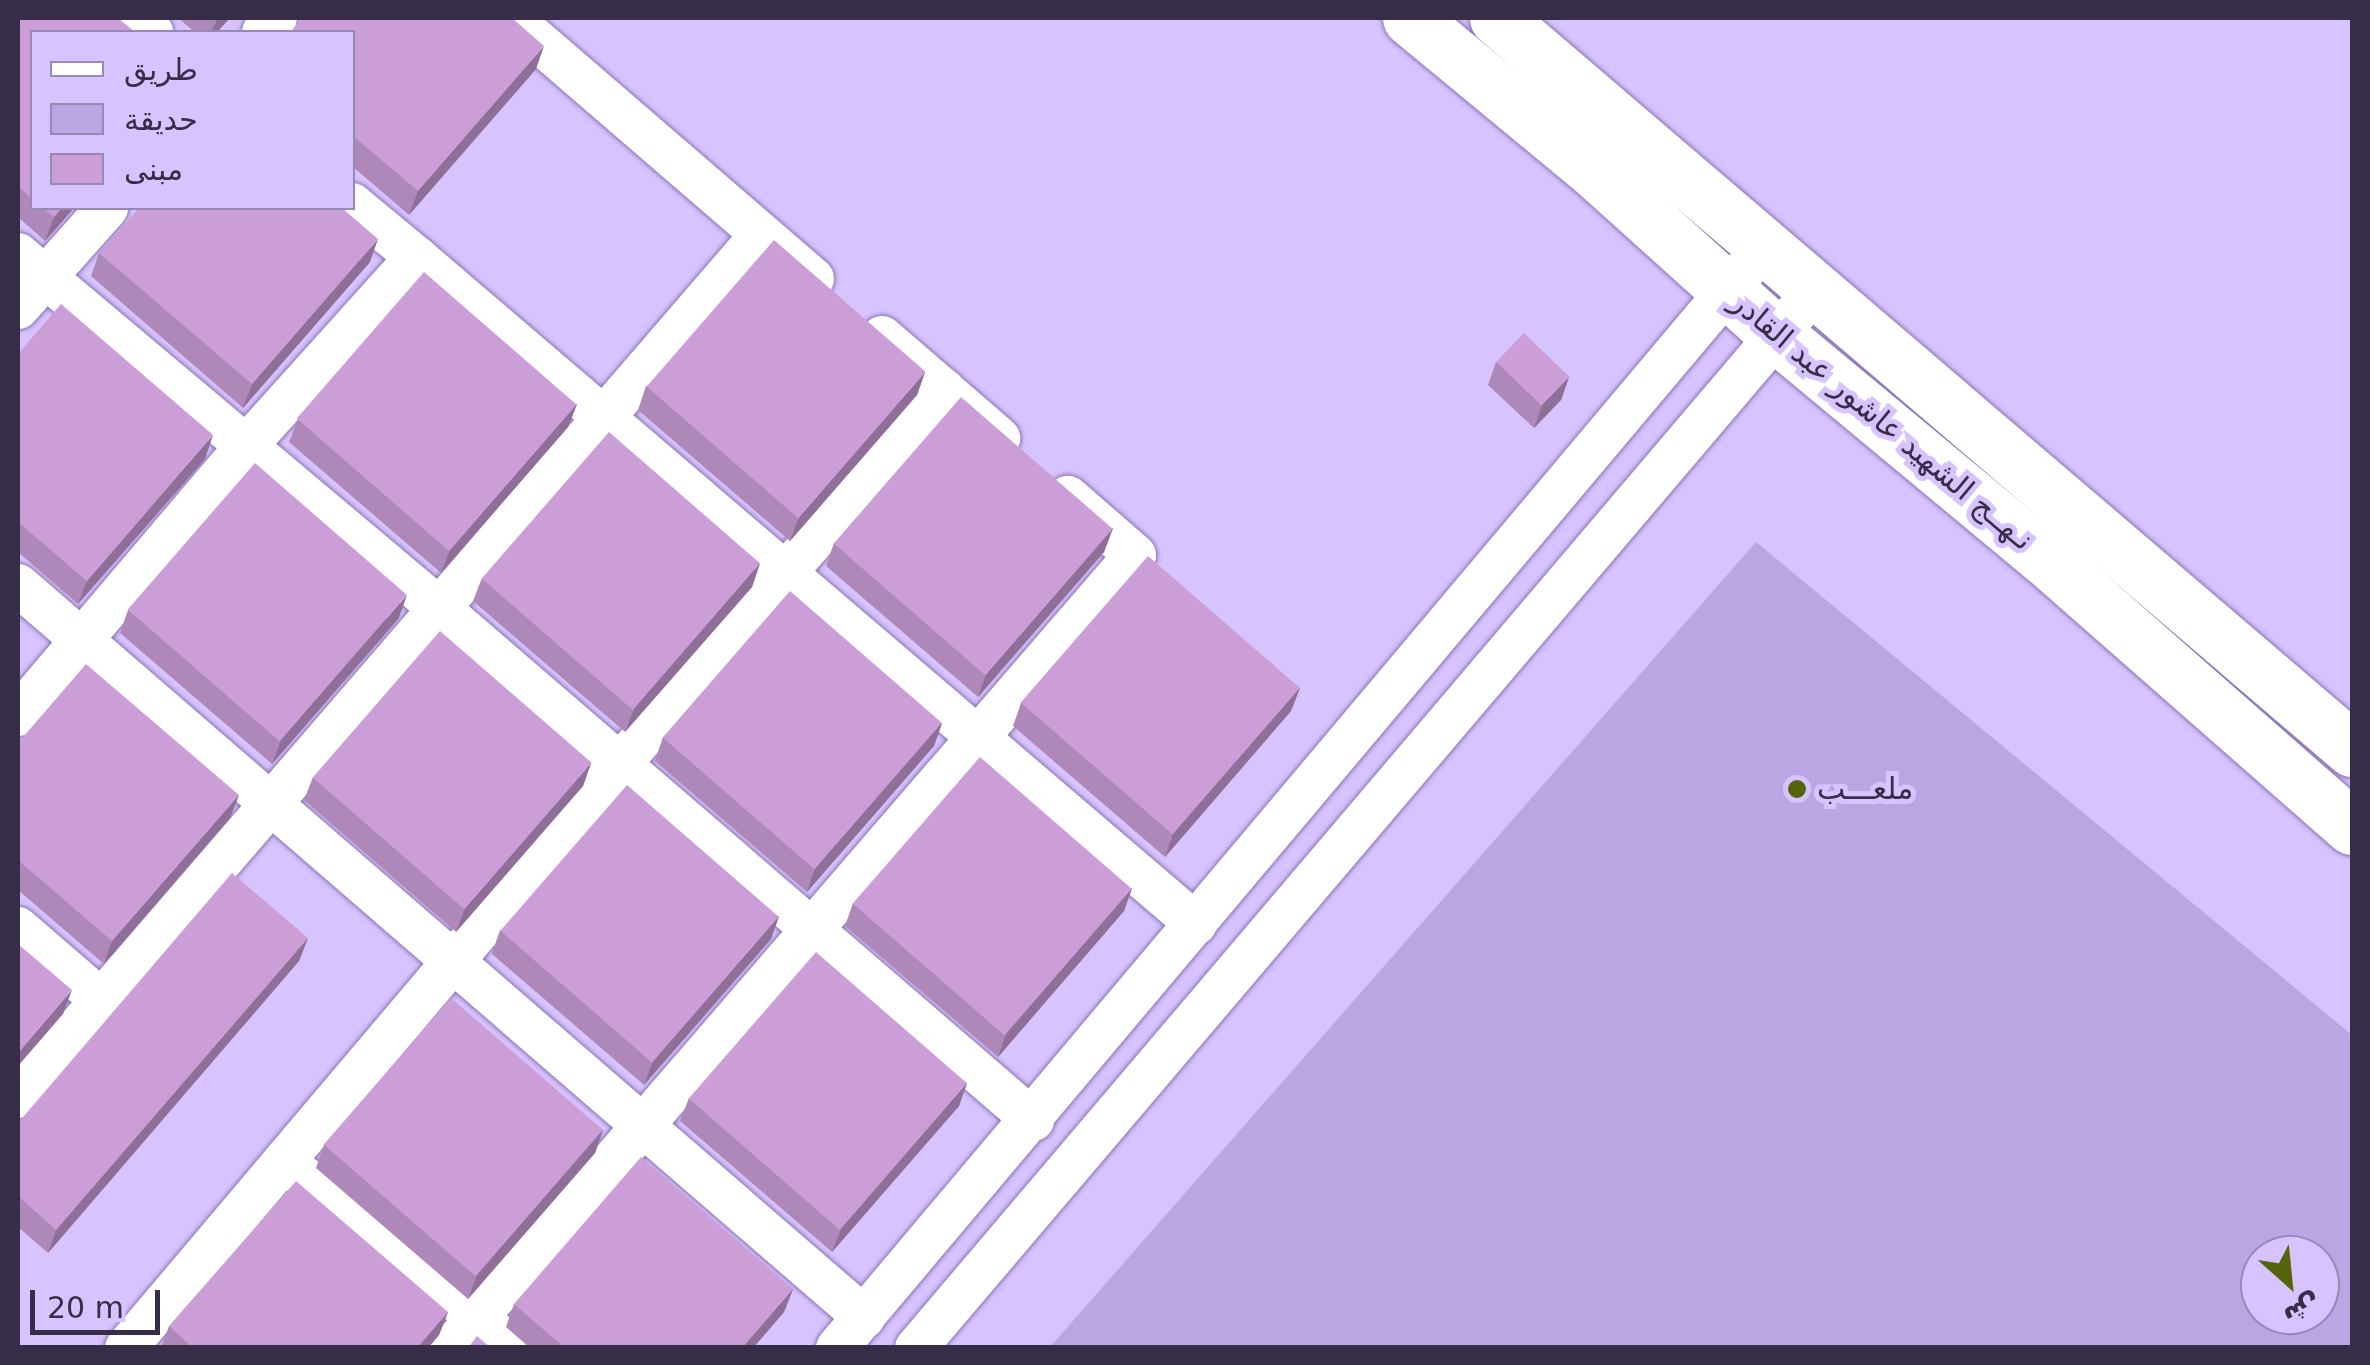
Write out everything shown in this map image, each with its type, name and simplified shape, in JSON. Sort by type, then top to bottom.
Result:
[{"type":"main road","name":"نـهــج الشهيد عاشور عبد القادر","points":[[1410,18],[1596,172],[1779,337],[2042,556],[2352,827]]},
{"type":"main road","name":"نـهــج الشهيد عاشور عبد القادر","points":[[1497,18],[2352,749]]},
{"type":"street","points":[[464,1332],[1134,556],[510,18]]},
{"type":"street","points":[[355,206],[1196,924]]},
{"type":"street","points":[[105,210],[26,280],[248,445],[1032,1120]]},
{"type":"street","points":[[18,1097],[761,235]]},
{"type":"street","points":[[18,585],[642,1125],[850,1332],[1730,293],[1765,246]]},
{"type":"street","points":[[18,715],[248,445],[416,257]]},
{"type":"street","points":[[916,1348],[1816,290]]},
{"type":"street","points":[[126,1348],[620,764],[944,390]]},
{"type":"street","points":[[18,928],[100,999]]},
{"type":"street","points":[[284,1161],[464,1332],[514,1348]]},
{"type":"green space","name":"ملعـــب","points":[[1756,542],[2352,1035],[2352,1347],[1050,1347]]},
{"type":"building","points":[[18,18],[118,18],[133,30],[30,30],[30,197],[18,186]]},
{"type":"building","points":[[303,18],[512,18],[544,46],[418,191],[355,138],[355,30],[292,30]]},
{"type":"building","points":[[137,210],[344,210],[378,239],[252,384],[99,253]]},
{"type":"building","points":[[774,240],[926,372],[798,518],[647,386]]},
{"type":"building","points":[[424,272],[576,405],[449,551],[297,418]]},
{"type":"building","points":[[61,304],[213,435],[87,581],[18,522],[18,354]]},
{"type":"building","points":[[1524,333],[1569,377],[1542,406],[1496,362]]},
{"type":"building","points":[[961,397],[1113,529],[985,675],[834,543]]},
{"type":"building","points":[[609,432],[760,563],[633,710],[482,578]]},
{"type":"building","points":[[255,463],[407,595],[279,741],[128,609]]},
{"type":"building","points":[[1148,556],[1300,688],[1172,834],[1021,702]]},
{"type":"building","points":[[790,591],[942,723],[814,869],[663,737]]},
{"type":"building","points":[[440,631],[592,763],[464,909],[313,777]]},
{"type":"building","points":[[86,664],[239,795],[112,941],[18,860],[18,743]]},
{"type":"building","points":[[980,757],[1132,889],[1004,1035],[853,903]]},
{"type":"building","points":[[627,785],[779,917],[652,1063],[500,931]]},
{"type":"building","points":[[232,873],[308,938],[56,1230],[18,1196],[18,1123]]},
{"type":"building","points":[[18,944],[72,990],[18,1053]]},
{"type":"building","points":[[816,952],[967,1083],[840,1230],[689,1098]]},
{"type":"building","points":[[451,998],[603,1130],[475,1276],[324,1144]]},
{"type":"building","points":[[641,1157],[793,1289],[742,1348],[565,1348],[514,1304]]},
{"type":"building","points":[[296,1181],[448,1312],[417,1348],[193,1348],[169,1326]]},
{"type":"building","points":[[477,1336],[491,1348],[468,1348]]},
{"type":"place","name":"ملعـــب","points":[[1797,789]]}]
